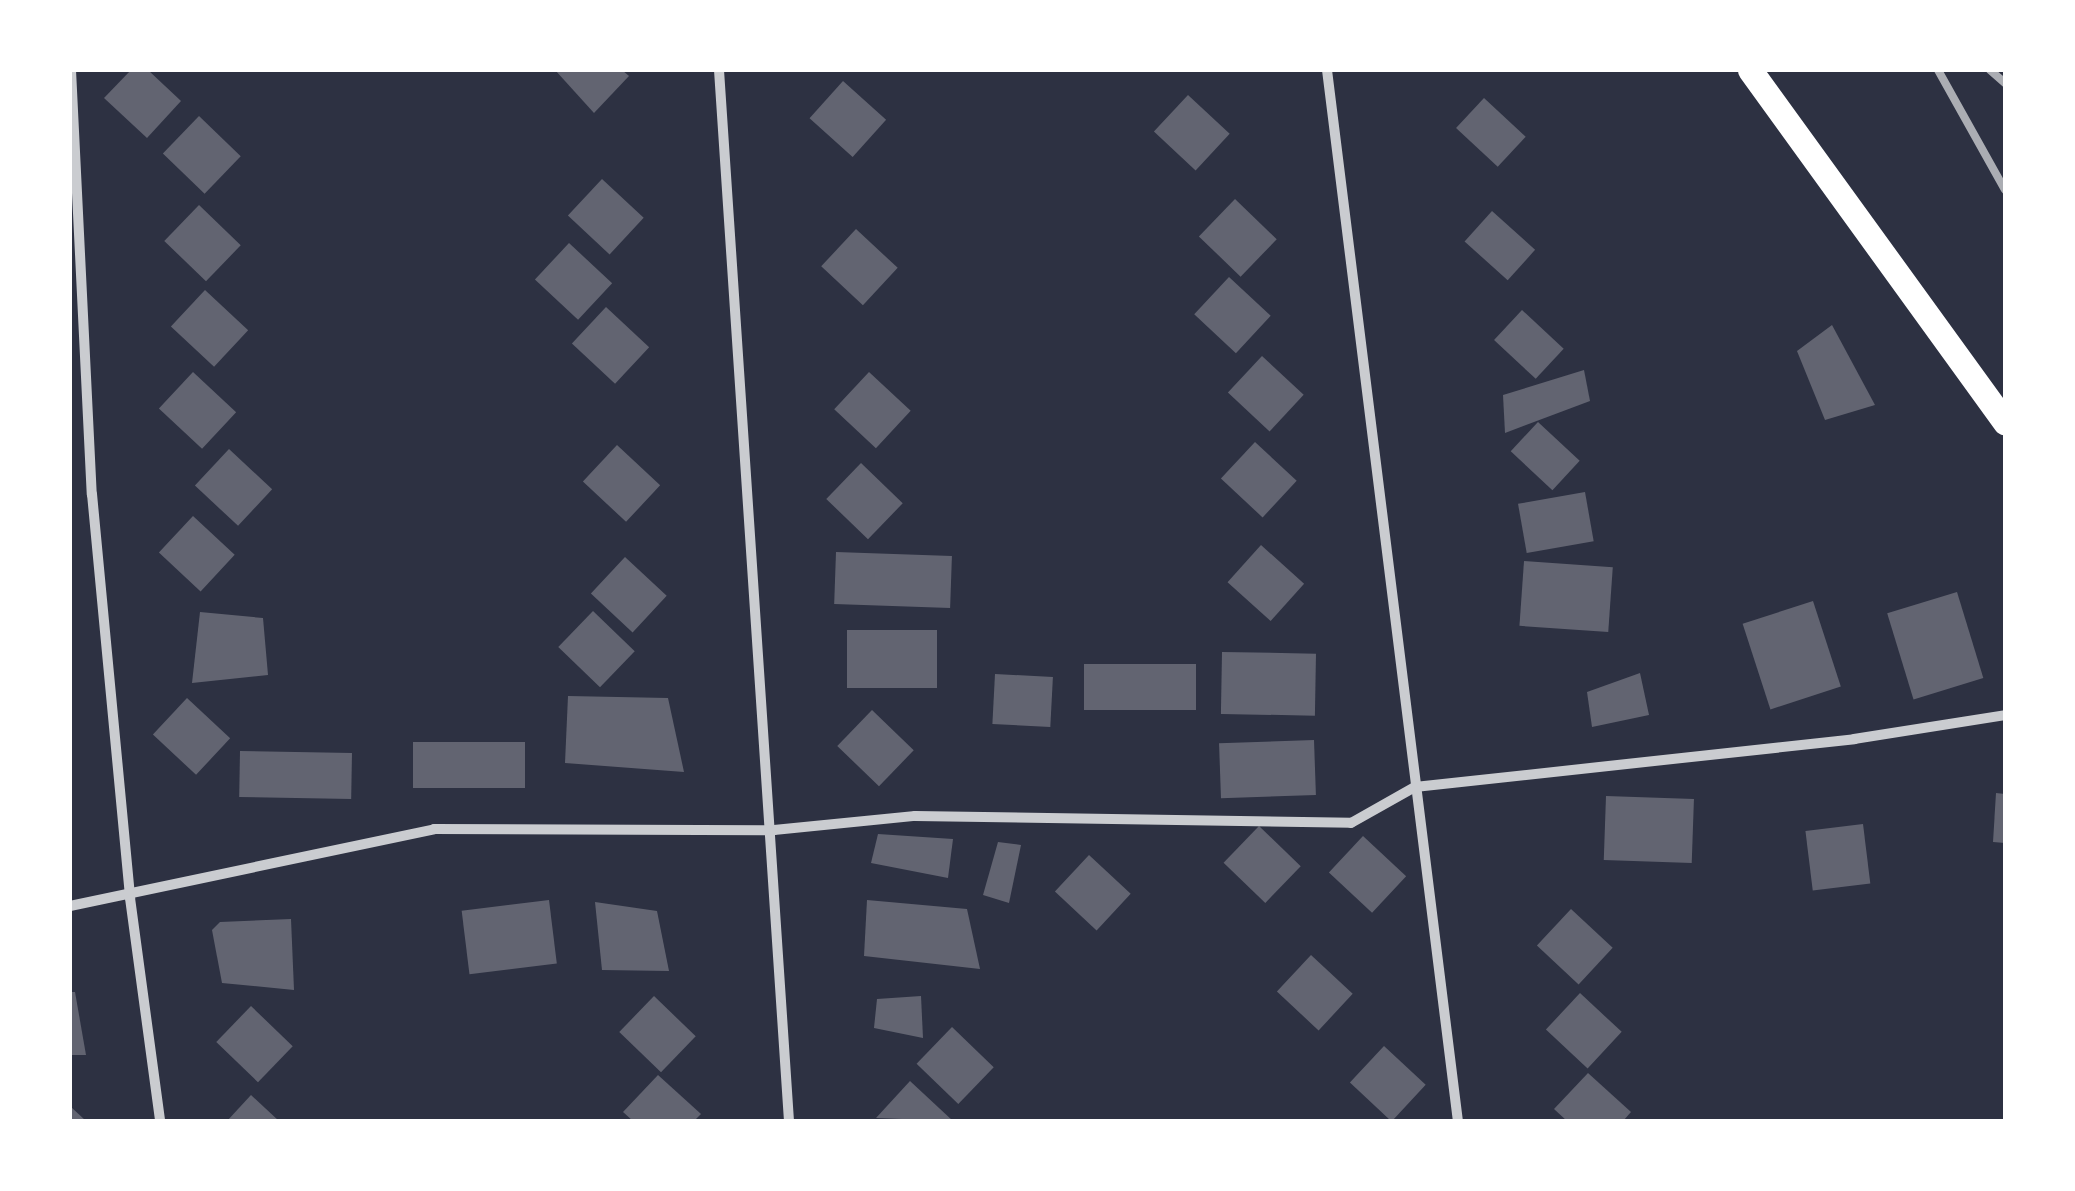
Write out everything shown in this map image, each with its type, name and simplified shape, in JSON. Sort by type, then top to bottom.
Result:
[{"type":"main road","points":[[1750,70],[2005,422]]},
{"type":"street","points":[[71,70],[92,494],[130,898],[160,1121]]},
{"type":"street","points":[[719,70],[774,830],[789,1121]]},
{"type":"street","points":[[1327,70],[1458,1121]]},
{"type":"street","points":[[70,906],[130,898],[241,866],[434,830],[774,830],[915,816],[1351,823],[1415,787],[1854,740],[2005,715]]},
{"type":"building","points":[[131,70],[148,70],[181,101],[147,138],[104,98]]},
{"type":"building","points":[[555,70],[622,70],[629,76],[594,113]]},
{"type":"building","points":[[843,81],[886,120],[853,157],[810,118]]},
{"type":"building","points":[[1188,95],[1230,134],[1196,170],[1154,132]]},
{"type":"building","points":[[1484,98],[1526,137],[1498,167],[1456,128]]},
{"type":"building","points":[[199,116],[241,156],[205,194],[163,153]]},
{"type":"building","points":[[602,179],[644,218],[610,254],[568,216]]},
{"type":"building","points":[[1235,199],[1277,239],[1241,277],[1199,236]]},
{"type":"building","points":[[199,205],[241,245],[206,281],[164,241]]},
{"type":"building","points":[[1492,211],[1535,250],[1508,280],[1465,241]]},
{"type":"building","points":[[856,229],[898,268],[863,305],[821,266]]},
{"type":"building","points":[[569,243],[612,283],[578,320],[535,280]]},
{"type":"building","points":[[1229,277],[1271,316],[1236,353],[1194,314]]},
{"type":"building","points":[[205,290],[248,330],[214,367],[171,327]]},
{"type":"building","points":[[606,307],[649,347],[615,384],[572,344]]},
{"type":"building","points":[[1522,310],[1564,349],[1536,379],[1494,340]]},
{"type":"building","points":[[1832,325],[1875,405],[1825,420],[1797,351]]},
{"type":"building","points":[[1262,356],[1304,395],[1270,431],[1228,393]]},
{"type":"building","points":[[1584,370],[1590,401],[1505,433],[1503,395]]},
{"type":"building","points":[[193,372],[236,412],[202,449],[159,409]]},
{"type":"building","points":[[869,372],[911,411],[876,448],[834,409]]},
{"type":"building","points":[[1538,422],[1580,461],[1552,490],[1511,451]]},
{"type":"building","points":[[1255,442],[1297,481],[1263,517],[1221,479]]},
{"type":"building","points":[[617,445],[660,485],[626,522],[583,482]]},
{"type":"building","points":[[229,449],[272,489],[238,526],[195,486]]},
{"type":"building","points":[[861,463],[903,503],[868,539],[826,499]]},
{"type":"building","points":[[1585,492],[1594,541],[1527,553],[1518,504]]},
{"type":"building","points":[[193,516],[235,555],[201,591],[159,553]]},
{"type":"building","points":[[1261,545],[1304,584],[1271,621],[1228,582]]},
{"type":"building","points":[[836,552],[952,556],[950,608],[834,604]]},
{"type":"building","points":[[625,557],[667,596],[633,632],[591,594]]},
{"type":"building","points":[[1524,561],[1613,567],[1608,632],[1519,626]]},
{"type":"building","points":[[1957,592],[1983,678],[1914,699],[1887,613]]},
{"type":"building","points":[[1813,601],[1841,687],[1770,709],[1743,624]]},
{"type":"building","points":[[593,611],[635,651],[600,687],[558,647]]},
{"type":"building","points":[[200,612],[263,618],[268,675],[192,683]]},
{"type":"building","points":[[847,630],[937,630],[937,688],[847,688]]},
{"type":"building","points":[[1222,652],[1316,654],[1315,716],[1221,714]]},
{"type":"building","points":[[1084,664],[1196,664],[1196,710],[1084,710]]},
{"type":"building","points":[[1640,673],[1649,715],[1592,727],[1587,692]]},
{"type":"building","points":[[995,674],[1053,677],[1050,727],[992,724]]},
{"type":"building","points":[[568,696],[668,698],[684,772],[565,763]]},
{"type":"building","points":[[187,698],[230,738],[196,775],[153,735]]},
{"type":"building","points":[[872,710],[914,750],[879,786],[837,746]]},
{"type":"building","points":[[1314,740],[1316,795],[1221,798],[1219,743]]},
{"type":"building","points":[[413,742],[525,742],[525,788],[413,788]]},
{"type":"building","points":[[240,751],[352,753],[351,799],[239,797]]},
{"type":"building","points":[[1996,793],[2005,794],[2005,843],[1993,842]]},
{"type":"building","points":[[1606,796],[1694,799],[1692,863],[1604,860]]},
{"type":"building","points":[[1863,824],[1870,884],[1813,891],[1805,831]]},
{"type":"building","points":[[1259,826],[1301,866],[1265,903],[1224,863]]},
{"type":"building","points":[[878,834],[953,839],[948,878],[871,863]]},
{"type":"building","points":[[1363,836],[1406,876],[1372,913],[1329,873]]},
{"type":"building","points":[[998,842],[1021,845],[1009,903],[983,895]]},
{"type":"building","points":[[1089,855],[1131,894],[1097,930],[1055,892]]},
{"type":"building","points":[[549,900],[557,964],[469,974],[462,911]]},
{"type":"building","points":[[867,900],[967,909],[980,969],[864,956]]},
{"type":"building","points":[[595,902],[657,911],[669,971],[602,970]]},
{"type":"building","points":[[1571,909],[1613,948],[1579,984],[1537,946]]},
{"type":"building","points":[[291,919],[294,990],[222,983],[212,930],[220,922]]},
{"type":"building","points":[[1311,955],[1353,994],[1319,1030],[1277,992]]},
{"type":"building","points":[[70,992],[75,992],[86,1055],[70,1055]]},
{"type":"building","points":[[1580,993],[1622,1032],[1588,1068],[1546,1030]]},
{"type":"building","points":[[654,996],[696,1036],[661,1072],[619,1032]]},
{"type":"building","points":[[921,996],[923,1038],[874,1028],[877,999]]},
{"type":"building","points":[[251,1006],[293,1046],[258,1082],[216,1042]]},
{"type":"building","points":[[952,1027],[994,1067],[958,1104],[917,1064]]},
{"type":"building","points":[[1384,1046],[1426,1085],[1391,1121],[1350,1083]]},
{"type":"building","points":[[1588,1073],[1631,1112],[1623,1121],[1567,1121],[1554,1109]]},
{"type":"building","points":[[658,1075],[701,1114],[694,1121],[633,1121],[623,1112]]},
{"type":"building","points":[[910,1081],[953,1121],[876,1118]]},
{"type":"building","points":[[251,1095],[279,1121],[227,1121]]},
{"type":"building","points":[[70,1106],[86,1121],[70,1121]]},
{"type":"railway","points":[[1938,70],[2005,190]]},
{"type":"railway","points":[[1990,70],[2005,83]]}]
